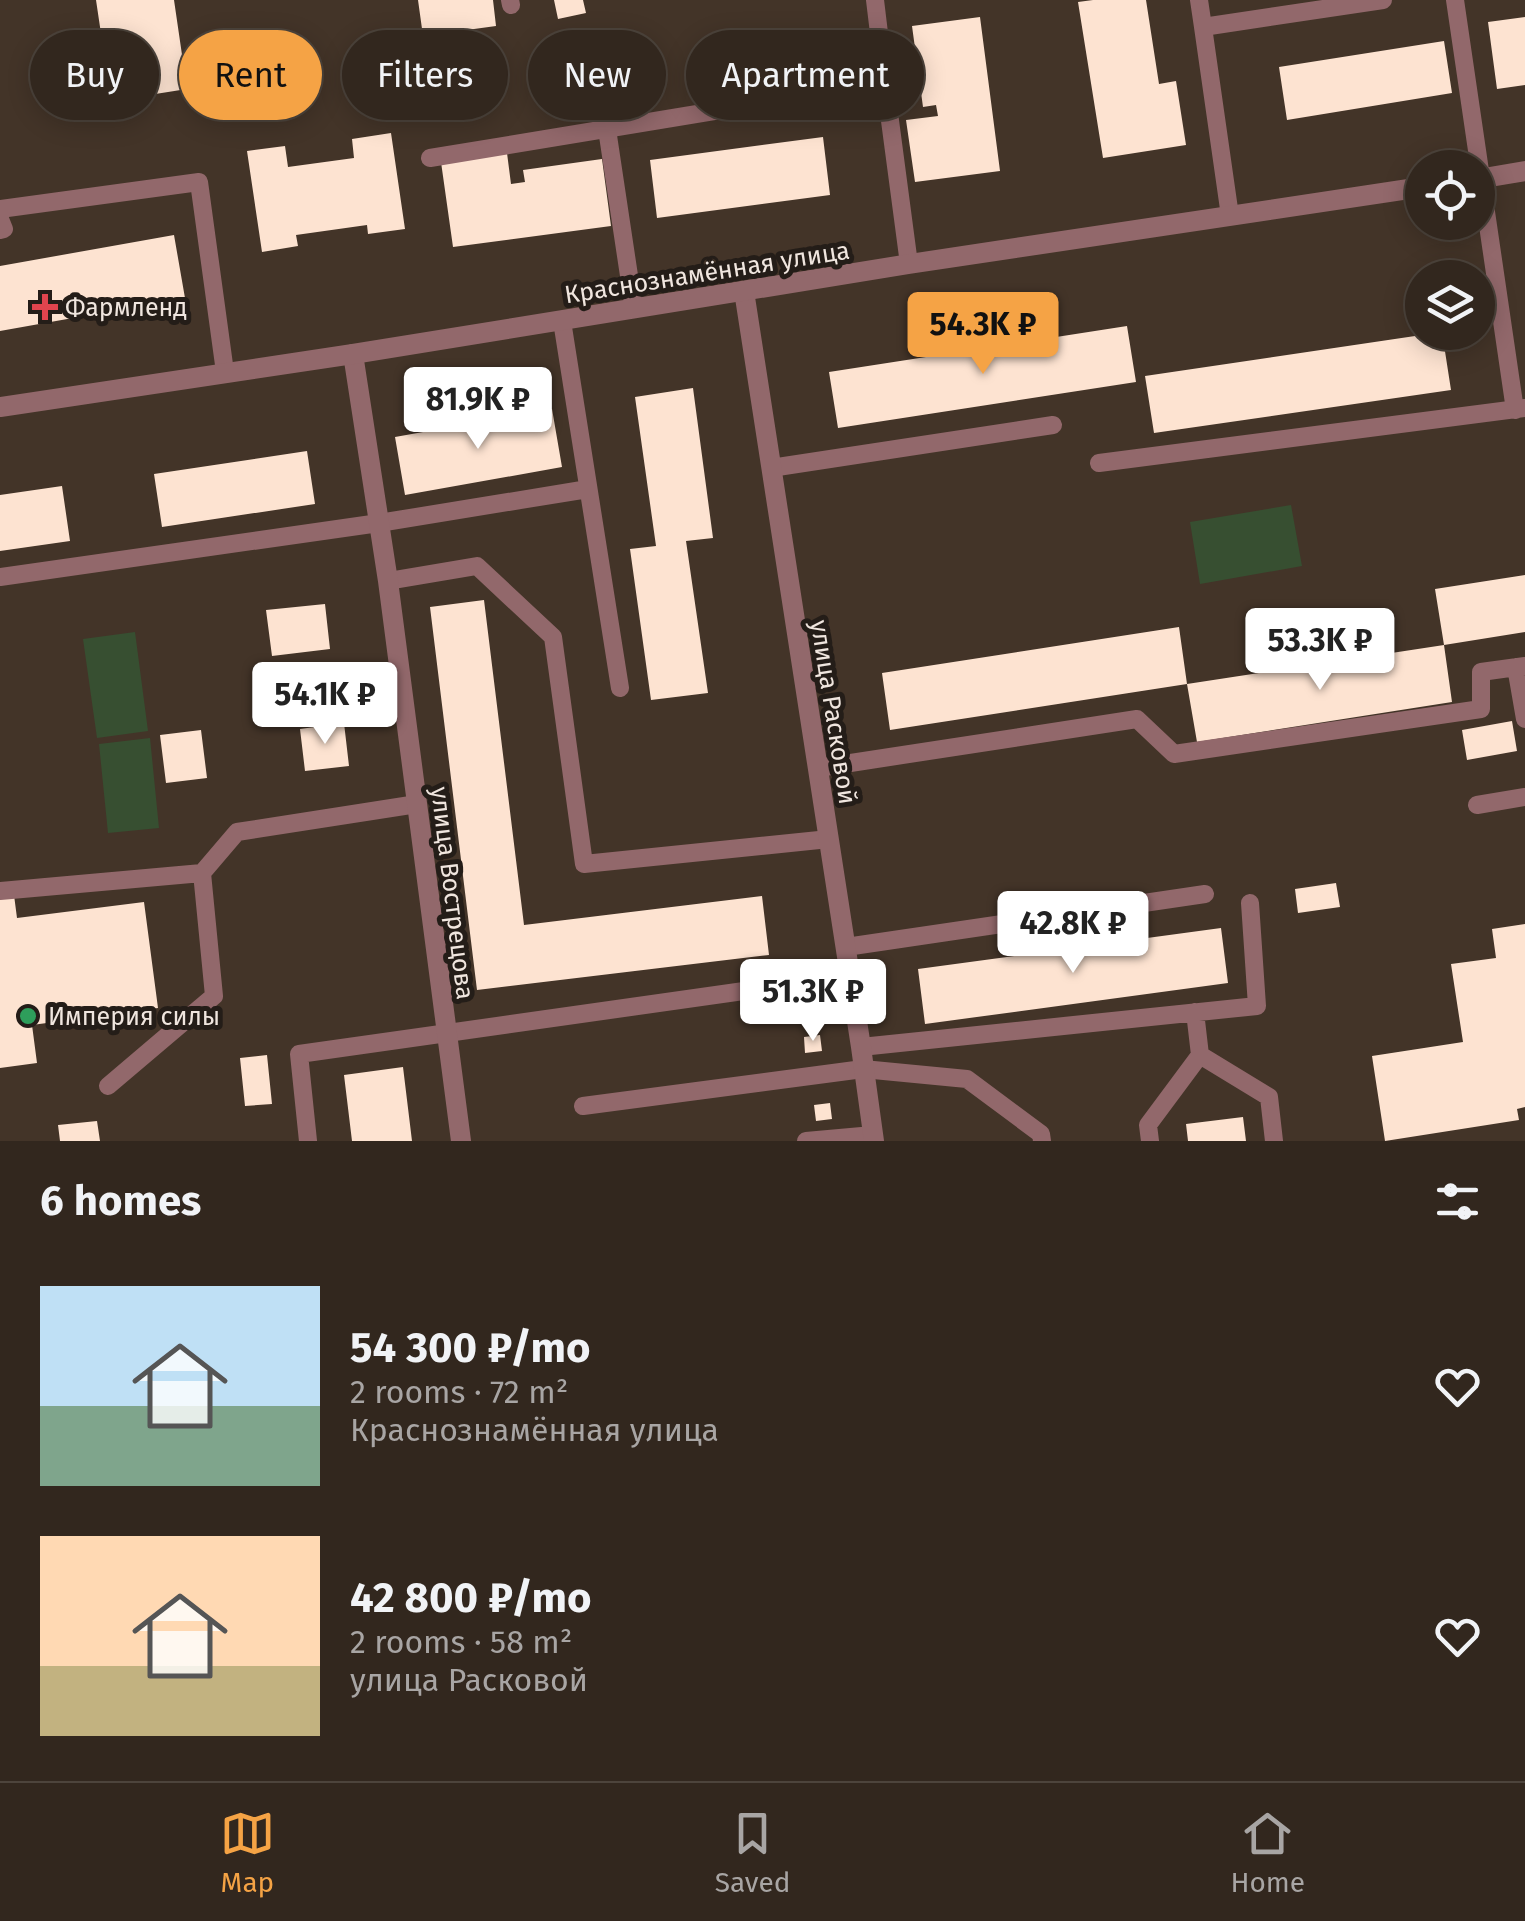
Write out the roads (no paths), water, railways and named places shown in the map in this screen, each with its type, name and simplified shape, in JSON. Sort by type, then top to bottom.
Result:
[{"type":"street","points":[[1495,176],[1525,171]]},
{"type":"street","name":"Краснознамённая улица","points":[[0,407],[1405,190]]},
{"type":"street","name":"улица Расковой","points":[[744,292],[873,1138]]},
{"type":"street","name":"улица Вострецова","points":[[353,354],[388,581],[461,1141]]},
{"type":"lane","points":[[876,0],[879,30]]},
{"type":"lane","points":[[1200,0],[1230,216]]},
{"type":"lane","points":[[1203,26],[1329,4],[1384,0]]},
{"type":"lane","points":[[1455,0],[1476,150]]},
{"type":"lane","points":[[430,158],[686,116]]},
{"type":"lane","points":[[890,120],[910,264]]},
{"type":"lane","points":[[608,129],[634,309]]},
{"type":"lane","points":[[0,209],[200,182],[226,372]]},
{"type":"lane","points":[[0,219],[4,229],[0,230]]},
{"type":"lane","points":[[1100,463],[1520,409],[1491,240]]},
{"type":"lane","points":[[562,320],[620,688]]},
{"type":"lane","points":[[771,468],[1053,425]]},
{"type":"lane","points":[[0,577],[588,489]]},
{"type":"lane","points":[[388,581],[477,566],[552,636],[584,864],[829,839]]},
{"type":"lane","points":[[818,768],[1137,719],[1174,754],[1482,709],[1480,672],[1521,667],[1525,713]]},
{"type":"lane","points":[[1477,804],[1525,796]]},
{"type":"lane","points":[[0,891],[202,872],[238,832],[416,804]]},
{"type":"lane","points":[[108,1086],[214,996],[202,872]]},
{"type":"lane","points":[[846,948],[1204,894]]},
{"type":"lane","points":[[861,1046],[1257,1006],[1250,904]]},
{"type":"lane","points":[[308,1141],[299,1054],[850,976]]},
{"type":"lane","points":[[1150,1141],[1148,1125],[1200,1055],[1194,1012]]},
{"type":"lane","points":[[1200,1055],[1269,1097],[1274,1141]]},
{"type":"lane","points":[[584,1106],[863,1069],[966,1078],[1041,1134],[1042,1141]]},
{"type":"lane","points":[[806,1141],[873,1138]]},
{"type":"place","name":"Фармленд","points":[[45,307]]},
{"type":"place","name":"Империя силы","points":[[28,1016]]}]
